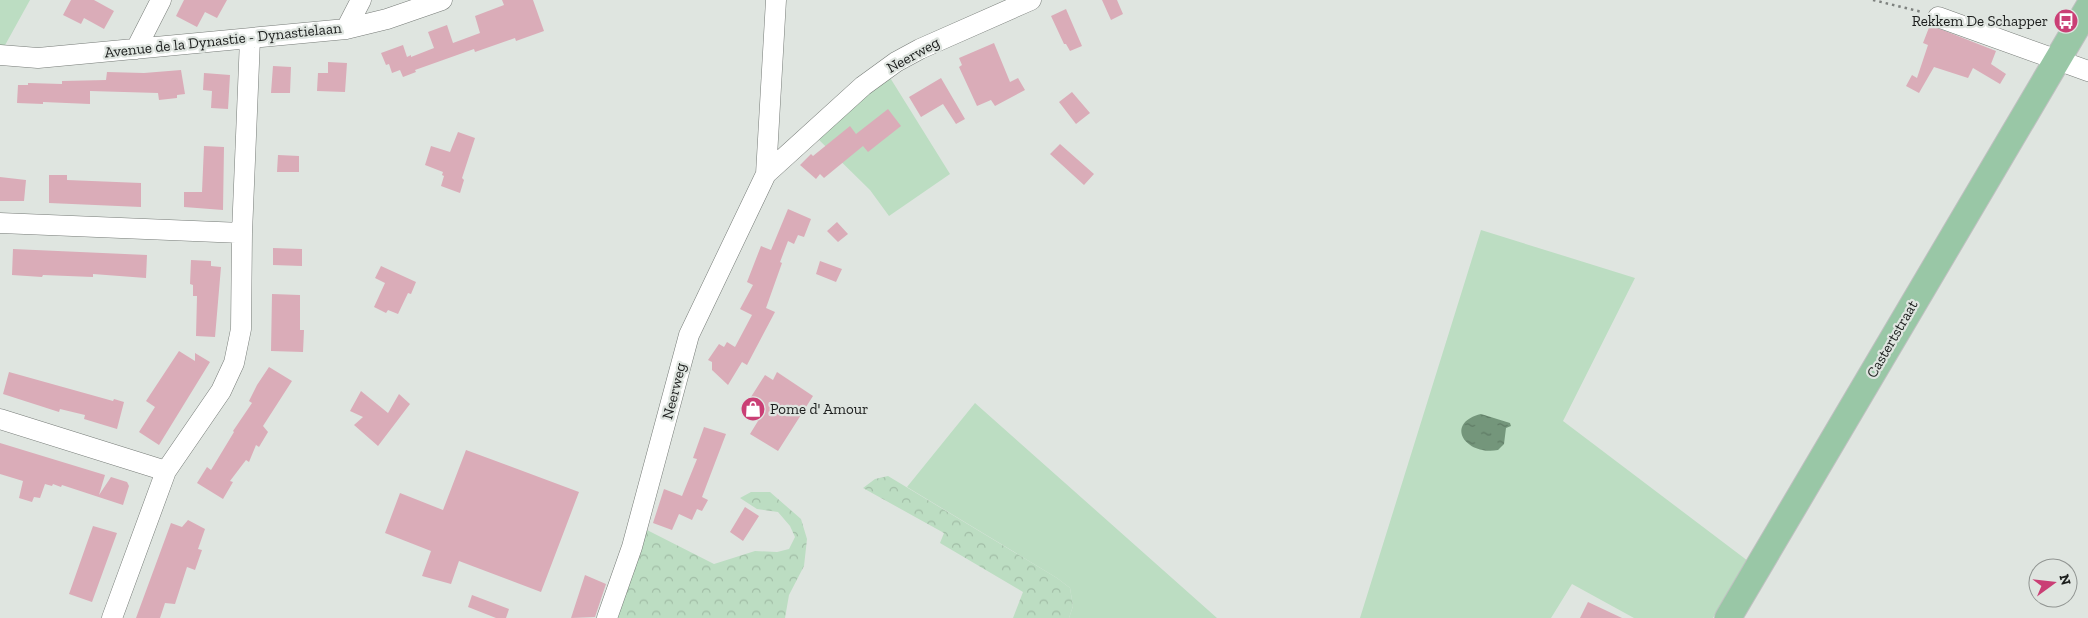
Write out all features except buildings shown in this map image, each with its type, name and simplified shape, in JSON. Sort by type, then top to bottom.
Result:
[{"type":"main road","name":"Castertstraat","points":[[1728,618],[2088,8]]},
{"type":"street","points":[[136,49],[161,0]]},
{"type":"street","points":[[346,29],[362,0]]},
{"type":"street","name":"Avenue de la Dynastie - Dynastielaan","points":[[0,55],[38,58],[346,29],[387,19],[442,0]]},
{"type":"street","name":"Neerweg","points":[[766,174],[776,0]]},
{"type":"street","name":"Neerweg","points":[[607,618],[632,547],[689,335],[766,174],[863,86],[896,62],[920,49],[1031,0]]},
{"type":"street","points":[[1938,16],[2088,70]]},
{"type":"street","points":[[112,618],[166,470],[221,391],[234,363],[241,329],[242,233],[250,39]]},
{"type":"street","points":[[0,223],[242,233]]},
{"type":"street","points":[[0,419],[166,470]]},
{"type":"path","points":[[1873,0],[1938,16]]},
{"type":"green space","points":[[0,0],[30,0],[4,47],[0,46]]},
{"type":"green space","points":[[889,76],[950,174],[889,216],[870,190],[815,136]]},
{"type":"green space","points":[[1481,230],[1635,278],[1563,421],[1748,561],[1713,618],[1634,618],[1572,584],[1551,618],[1360,618]]},
{"type":"green space","points":[[975,403],[1217,618],[1069,618],[1073,606],[1070,588],[1057,578],[907,487]]},
{"type":"green space","points":[[888,476],[1057,578],[1070,588],[1073,606],[1069,618],[1013,618],[1023,592],[940,543],[944,533],[863,488],[875,479]]},
{"type":"green space","points":[[751,492],[770,492],[801,519],[807,539],[804,566],[789,595],[785,618],[613,618],[645,529],[714,564],[755,551],[777,552],[789,549],[795,537],[790,526],[778,512],[757,509],[740,498]]},
{"type":"water","points":[[1481,414],[1510,423],[1511,426],[1506,428],[1504,444],[1498,450],[1486,451],[1476,448],[1468,444],[1463,438],[1461,431],[1463,424],[1470,418]]},
{"type":"place","name":"Rekkem De Schapper","points":[[2066,21]]},
{"type":"place","name":"Pome d' Amour","points":[[753,409]]}]
